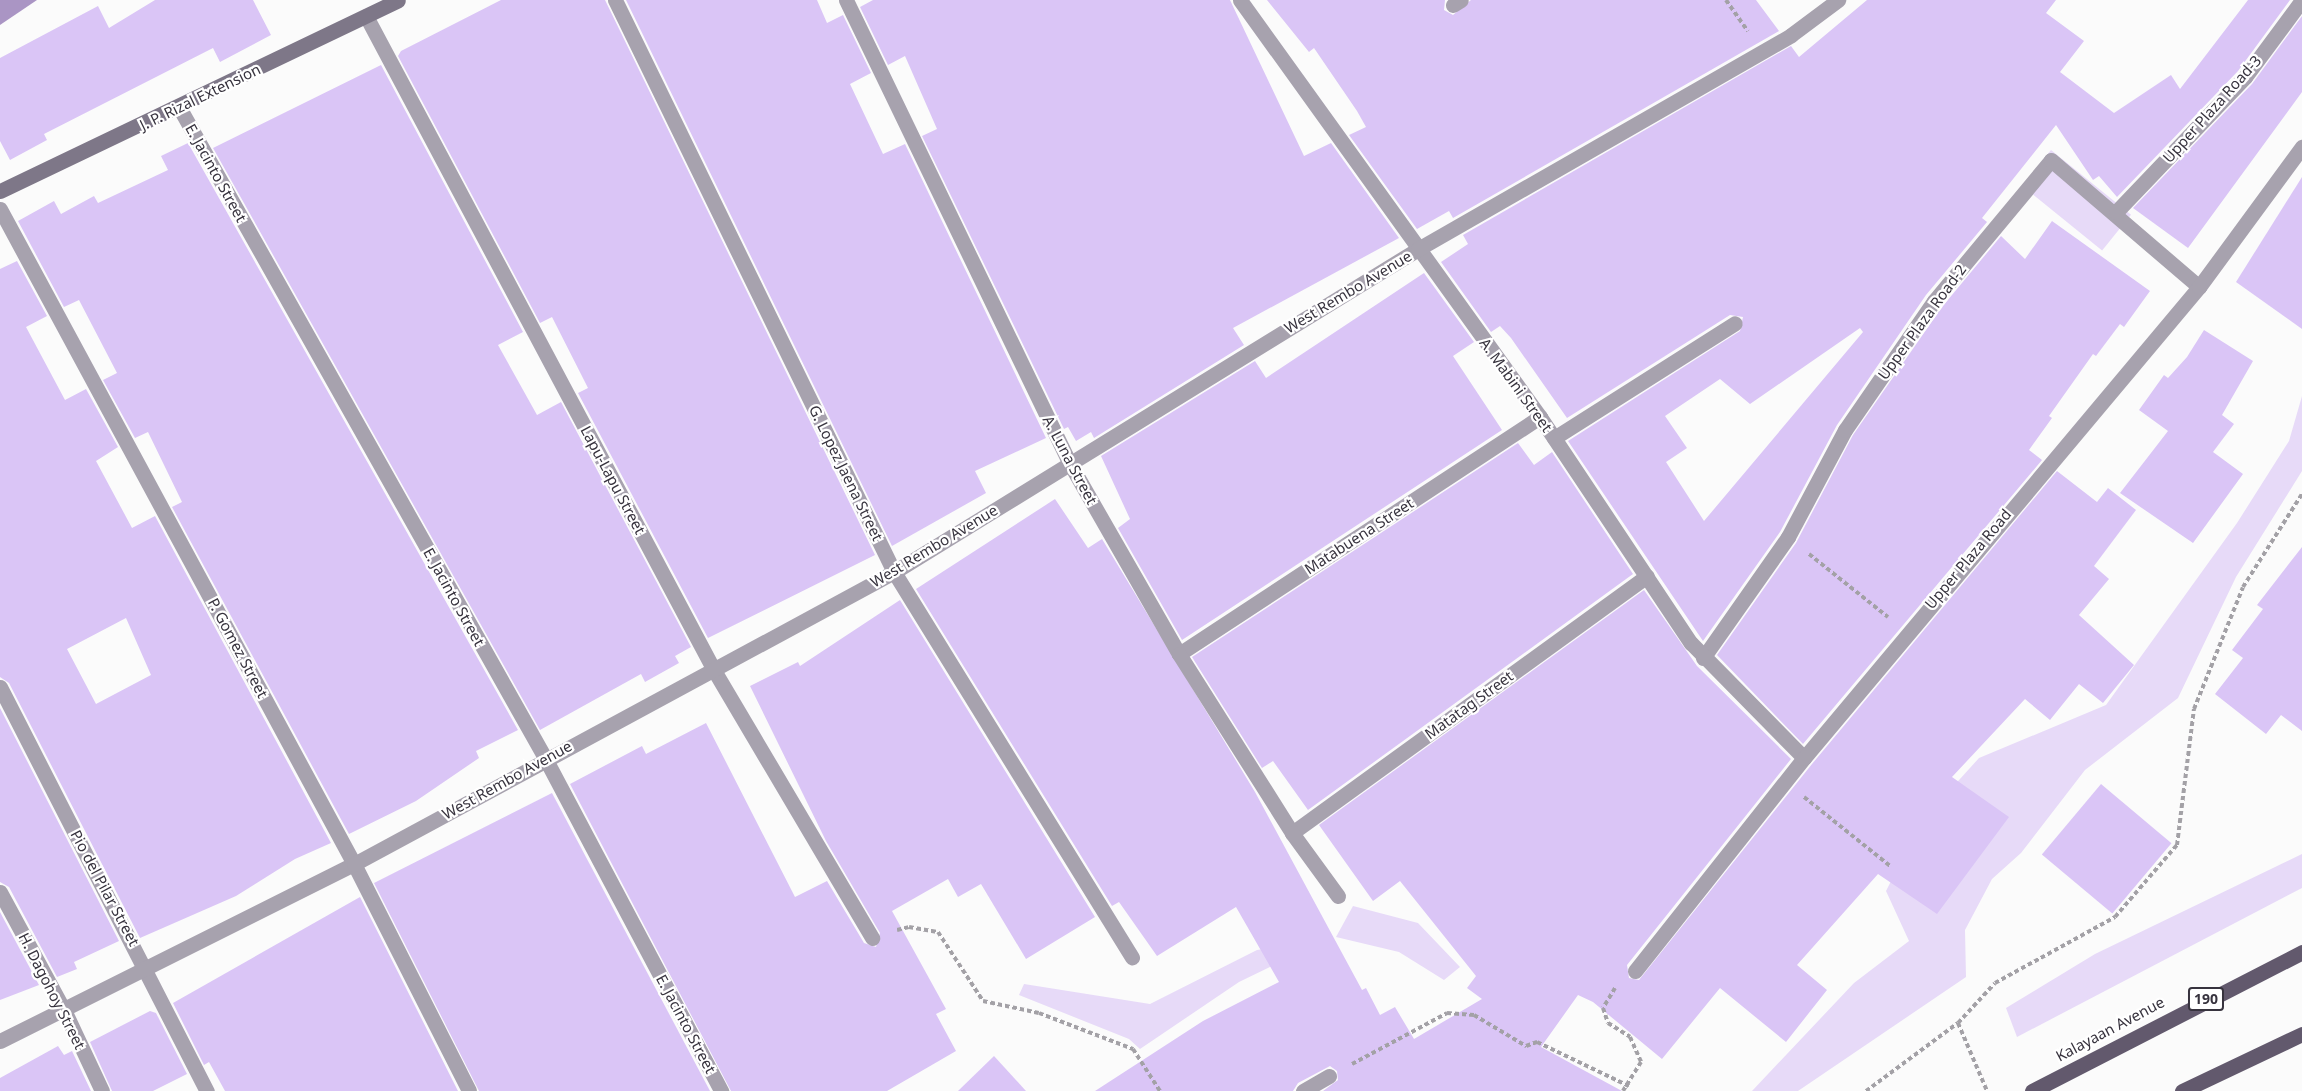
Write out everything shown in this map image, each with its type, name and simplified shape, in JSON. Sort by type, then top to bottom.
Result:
[{"type":"main road","name":"J. P. Rizal Extension","points":[[0,191],[398,0]]},
{"type":"main road","name":"Kalayaan Avenue","points":[[2032,1091],[2302,952]]},
{"type":"main road","points":[[2182,1091],[2302,1034]]},
{"type":"street","name":"G. Lopez Jaena Street","points":[[615,0],[894,572],[1132,957]]},
{"type":"street","name":"A. Luna Street","points":[[846,0],[1069,462],[1179,654],[1292,833],[1338,896]]},
{"type":"street","name":"A. Mabini Street","points":[[1240,0],[1540,417],[1703,658],[1804,758]]},
{"type":"street","name":"West Rembo Avenue","points":[[0,1041],[65,1012],[354,864],[545,758],[715,672],[894,572],[1069,462],[1418,249],[1763,51],[1838,0]]},
{"type":"street","name":"Upper Plaza Road-3","points":[[2116,213],[2245,77],[2302,0]]},
{"type":"street","name":"Lapu-Lapu Street","points":[[366,16],[715,672],[872,938]]},
{"type":"street","name":"E. Jacinto Street","points":[[179,107],[545,758],[721,1091]]},
{"type":"street","name":"Upper Plaza Road","points":[[1635,971],[1804,758],[1907,633],[2199,287],[2302,147]]},
{"type":"street","name":"Upper Plaza Road-2","points":[[1703,658],[1788,537],[1845,430],[1934,301],[2051,160],[2116,213],[2199,287]]},
{"type":"street","name":"P. Gomez Street","points":[[0,209],[354,864],[469,1091]]},
{"type":"street","points":[[1554,438],[1735,323]]},
{"type":"street","name":"Matabuena Street","points":[[1179,654],[1540,417]]},
{"type":"street","name":"Matatag Street","points":[[1292,833],[1647,576]]},
{"type":"street","name":"Pio del Pilar Street","points":[[0,687],[147,969],[207,1091]]},
{"type":"street","name":"H. Dagohoy Street","points":[[0,892],[65,1012],[102,1091]]},
{"type":"street","points":[[1303,1091],[1329,1076]]},
{"type":"path","points":[[1726,0],[1763,51]]},
{"type":"path","points":[[1866,1091],[1958,1023],[1995,983],[2115,917],[2177,845],[2194,709],[2243,587],[2302,494]]},
{"type":"path","points":[[1788,537],[1907,633]]},
{"type":"path","points":[[1785,782],[1890,866]]},
{"type":"path","points":[[872,938],[909,927],[938,932],[983,1001],[1039,1013],[1132,1049],[1160,1091]]},
{"type":"path","points":[[1623,1091],[1629,1086],[1641,1062],[1630,1037],[1608,1023],[1603,1008],[1619,981],[1635,971]]},
{"type":"path","points":[[1329,1076],[1447,1013],[1474,1015],[1526,1046],[1537,1042],[1629,1086]]},
{"type":"path","points":[[1958,1023],[1987,1091]]},
{"type":"shaded area","points":[[0,0],[37,0],[0,25]]},
{"type":"shaded area","points":[[2051,150],[2131,215],[2102,251],[2022,186]]},
{"type":"shaded area","points":[[2302,396],[2302,471],[2236,577],[2178,698],[2085,770],[2021,853],[1992,879],[1965,930],[1966,977],[1798,1091],[1752,1091],[1854,983],[1909,941],[1886,891],[1921,822],[1979,758],[2106,705],[2237,523],[2289,441]]},
{"type":"shaded area","points":[[2302,854],[2302,888],[2017,1037],[2006,1008],[2095,954]]},
{"type":"shaded area","points":[[1353,906],[1418,923],[1460,967],[1444,980],[1399,952],[1336,937]]},
{"type":"shaded area","points":[[1292,944],[1278,963],[1239,982],[1140,1049],[1129,1039],[1019,995],[1024,984],[1150,1004],[1257,950]]},
{"type":"building","points":[[155,0],[253,0],[271,35],[220,62],[213,48],[44,134],[47,140],[10,160],[0,141],[0,58],[98,6],[109,28]]},
{"type":"building","points":[[501,0],[605,0],[875,555],[708,638],[578,393],[588,388],[552,317],[540,323],[398,56],[401,51]]},
{"type":"building","points":[[626,0],[817,0],[827,23],[843,15],[871,73],[850,84],[883,154],[905,144],[1046,438],[975,471],[986,493],[892,546]]},
{"type":"building","points":[[873,0],[1230,0],[1304,156],[1331,143],[1399,238],[1233,328],[1244,345],[1094,438],[1091,432],[1076,441],[1068,427],[1064,429],[922,136],[937,129],[905,56],[888,65],[860,7]]},
{"type":"building","points":[[1267,0],[1445,0],[1444,10],[1453,15],[1471,0],[1756,0],[1779,31],[1453,218],[1449,211],[1417,229],[1349,135],[1366,127],[1357,111],[1314,48],[1309,52]]},
{"type":"building","points":[[1867,0],[2056,0],[2046,13],[2084,41],[2060,72],[2114,113],[2171,75],[2180,89],[2248,0],[2290,0],[2238,71],[2117,197],[2099,176],[2093,180],[2056,125],[1982,218],[1987,222],[1926,295],[1837,425],[1780,532],[1703,641],[1568,441],[1740,331],[1743,317],[1730,315],[1567,418],[1511,338],[1500,326],[1491,332],[1441,262],[1468,244],[1463,235],[1791,46],[1799,57]],"holes":[[[1860,328],[1863,332],[1704,521],[1666,462],[1687,448],[1665,416],[1720,379],[1750,404]]]},
{"type":"building","points":[[2302,16],[2302,92],[2188,248],[2133,208],[2252,84]]},
{"type":"building","points":[[381,65],[523,332],[498,345],[537,415],[561,402],[691,647],[675,656],[679,663],[645,682],[641,674],[540,730],[213,148]]},
{"type":"building","points":[[188,143],[518,730],[476,751],[479,758],[416,801],[349,834],[172,507],[182,502],[148,432],[135,438],[103,380],[117,373],[79,300],[64,307],[18,221],[54,201],[61,214],[94,196],[98,203],[168,170],[161,156]]},
{"type":"building","points":[[2302,177],[2302,329],[2236,282]]},
{"type":"building","points":[[2052,221],[2150,291],[2124,327],[2120,324],[2096,356],[2093,354],[2049,416],[2052,418],[2029,450],[2042,460],[1803,744],[1717,655],[1796,543],[1853,435],[1942,307],[2001,236],[2025,259]]},
{"type":"building","points":[[17,261],[47,316],[26,327],[65,400],[86,389],[118,447],[96,461],[132,528],[155,516],[331,843],[295,859],[236,896],[140,938],[9,683],[0,677],[0,269]],"holes":[[[126,618],[151,675],[96,704],[67,649]]]},
{"type":"building","points":[[1424,273],[1474,342],[1453,356],[1502,430],[1182,640],[1118,528],[1130,519],[1101,456],[1255,361],[1266,378]]},
{"type":"building","points":[[2204,330],[2253,361],[2222,415],[2234,424],[2213,452],[2243,474],[2193,543],[2120,493],[2168,431],[2139,410],[2164,375],[2168,378],[2187,357]]},
{"type":"building","points":[[1518,443],[1534,465],[1552,452],[1633,574],[1308,810],[1273,761],[1262,768],[1192,657]]},
{"type":"building","points":[[2057,471],[2097,502],[2108,488],[2136,510],[2094,566],[2109,579],[2079,615],[2134,665],[2103,703],[2079,684],[2050,720],[2025,699],[1952,777],[2009,817],[1937,914],[1878,874],[1797,965],[1827,990],[1786,1042],[1720,988],[1662,1059],[1593,1002],[1578,995],[1541,1047],[1622,1091],[1323,1091],[1338,1080],[1337,1071],[1330,1066],[1298,1083],[1293,1091],[1095,1091],[1203,1021],[1279,982],[1236,907],[1157,956],[1119,902],[1112,906],[916,589],[1055,499],[1088,548],[1102,539],[1255,792],[1362,990],[1366,988],[1380,1015],[1395,1007],[1414,1039],[1482,999],[1467,988],[1476,976],[1400,881],[1373,901],[1319,825],[1644,590],[1697,666],[1791,759],[1627,965],[1629,978],[1639,980],[1812,764]]},
{"type":"building","points":[[2302,547],[2302,731],[2281,715],[2266,734],[2215,694],[2243,658],[2232,650],[2263,609],[2257,605]]},
{"type":"building","points":[[900,600],[1095,917],[1026,959],[981,884],[958,897],[948,879],[892,911],[946,1009],[936,1014],[956,1051],[887,1091],[731,1091],[570,784],[642,746],[646,754],[706,723],[795,897],[827,881],[864,943],[876,947],[880,933],[826,841],[750,686],[798,662],[800,666]]},
{"type":"building","points":[[0,708],[119,941],[74,962],[77,969],[57,977],[9,887],[0,882]]},
{"type":"building","points":[[2101,784],[2171,843],[2112,914],[2042,854]]},
{"type":"building","points":[[552,793],[710,1091],[479,1091],[374,883]]},
{"type":"building","points":[[360,897],[458,1091],[225,1091],[209,1062],[204,1065],[173,1003]]},
{"type":"building","points":[[0,912],[39,985],[0,1000]]},
{"type":"building","points":[[150,1011],[156,1013],[187,1074],[153,1091],[112,1091],[90,1042]]},
{"type":"building","points":[[58,1046],[64,1055],[72,1051],[91,1091],[0,1091],[0,1078]]},
{"type":"building","points":[[994,1056],[1026,1091],[958,1091]]}]
